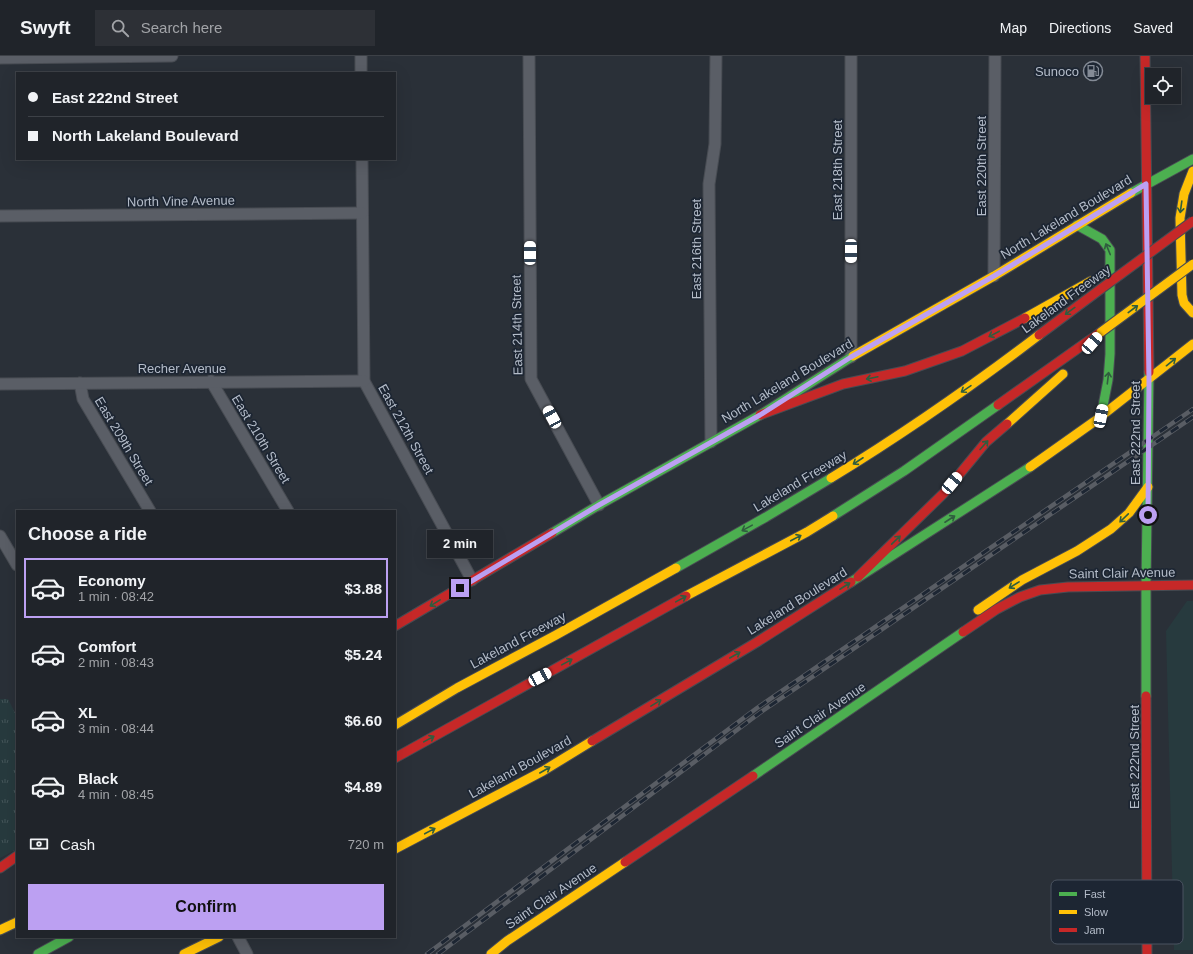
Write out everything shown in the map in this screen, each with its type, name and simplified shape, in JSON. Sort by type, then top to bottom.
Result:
[{"type":"main road","name":"East 222nd Street","points":[[1145,56],[1149,380],[1146,585],[1147,880]]},
{"type":"main road","name":"North Lakeland Boulevard","points":[[396,625],[599,505],[760,415],[851,357],[994,276],[1146,184],[1193,159]]},
{"type":"main road","points":[[1193,171],[1180,205],[1182,295],[1184,303],[1193,313]]},
{"type":"main road","points":[[760,415],[843,384],[905,371],[962,351],[1051,304],[1193,221]]},
{"type":"main road","name":"Lakeland Freeway","points":[[396,724],[457,688],[556,635],[766,517],[857,462],[978,382],[1053,324],[1193,221]]},
{"type":"main road","points":[[1077,225],[1102,239],[1110,250],[1110,354],[1108,380],[1101,416]]},
{"type":"main road","points":[[396,757],[714,581],[807,532],[904,471],[1101,332],[1193,264]]},
{"type":"main road","points":[[1078,359],[1101,332]]},
{"type":"main road","name":"Lakeland Boulevard","points":[[396,848],[543,771],[757,642],[1020,474],[1149,380],[1193,344]]},
{"type":"main road","points":[[858,578],[944,493],[986,442],[1068,370]]},
{"type":"main road","points":[[954,639],[967,617],[1015,584],[1072,554],[1113,527],[1134,508],[1148,487]]},
{"type":"main road","name":"Saint Clair Avenue","points":[[491,954],[507,941],[808,739],[997,609],[1020,597],[1040,590],[1068,587],[1193,585]]},
{"type":"main road","points":[[0,858],[16,850]]},
{"type":"main road","points":[[0,868],[16,857]]},
{"type":"main road","points":[[0,930],[16,922]]},
{"type":"main road","points":[[38,954],[66,938]]},
{"type":"main road","points":[[184,954],[217,938]]},
{"type":"main road","name":"East 222nd Street","points":[[1147,944],[1147,954]]},
{"type":"street","points":[[0,58],[172,56]]},
{"type":"street","points":[[361,56],[361,72]]},
{"type":"street","name":"East 214th Street","points":[[529,56],[531,379],[599,505]]},
{"type":"street","name":"East 216th Street","points":[[711,442],[709,184],[715,144],[716,56]]},
{"type":"street","name":"East 218th Street","points":[[851,56],[851,357]]},
{"type":"street","name":"East 220th Street","points":[[994,276],[995,56]]},
{"type":"street","name":"East 212th Street","points":[[362,160],[364,382],[472,580]]},
{"type":"street","name":"North Vine Avenue","points":[[0,216],[362,213]]},
{"type":"street","name":"East 210th Street","points":[[211,382],[287,510]]},
{"type":"street","name":"Recher Avenue","points":[[0,384],[364,382]]},
{"type":"street","name":"East 209th Street","points":[[80,383],[83,400],[149,510]]},
{"type":"street","points":[[0,536],[16,563]]},
{"type":"street","points":[[239,938],[247,954]]},
{"type":"green space","points":[[1187,601],[1193,601],[1193,950],[1174,950],[1174,944],[1183,944],[1183,880],[1172,880],[1166,631]]},
{"type":"green space","points":[[0,699],[8,699],[16,715],[16,850],[0,858]]},
{"type":"railway","points":[[427,954],[757,708],[1193,409]]},
{"type":"railway","points":[[438,954],[761,712],[1193,417]]},
{"type":"traffic: fast","points":[[1131,193],[1193,159]]},
{"type":"traffic: fast","points":[[1077,225],[1102,239],[1110,250],[1110,354],[1108,380],[1101,416]]},
{"type":"traffic: fast","points":[[552,533],[760,415],[853,356]]},
{"type":"traffic: fast","points":[[1146,696],[1149,372]]},
{"type":"traffic: fast","points":[[833,516],[904,471],[998,405]]},
{"type":"traffic: fast","points":[[851,582],[1030,467]]},
{"type":"traffic: fast","points":[[676,568],[831,478]]},
{"type":"traffic: fast","points":[[753,776],[963,632]]},
{"type":"traffic: fast","points":[[38,954],[67,938]]},
{"type":"traffic: slow","points":[[1193,171],[1184,194],[1180,218],[1182,295],[1184,303],[1193,313]]},
{"type":"traffic: slow","points":[[853,356],[994,276],[1131,193]]},
{"type":"traffic: slow","points":[[1101,332],[1193,264]]},
{"type":"traffic: slow","points":[[1025,318],[1091,281]]},
{"type":"traffic: slow","points":[[831,478],[937,409],[1039,335]]},
{"type":"traffic: slow","points":[[1030,467],[1095,421],[1193,344]]},
{"type":"traffic: slow","points":[[1007,424],[1063,374]]},
{"type":"traffic: slow","points":[[978,610],[1022,580],[1077,551],[1111,529],[1129,513],[1148,487]]},
{"type":"traffic: slow","points":[[686,596],[807,532],[833,516]]},
{"type":"traffic: slow","points":[[396,724],[457,688],[676,568]]},
{"type":"traffic: slow","points":[[396,848],[543,771],[592,741]]},
{"type":"traffic: slow","points":[[491,954],[507,941],[625,862]]},
{"type":"traffic: slow","points":[[0,930],[16,922]]},
{"type":"traffic: slow","points":[[184,954],[217,938]]},
{"type":"traffic: jam","points":[[1145,56],[1149,372]]},
{"type":"traffic: jam","points":[[1102,288],[1193,221]]},
{"type":"traffic: jam","points":[[1039,335],[1102,288]]},
{"type":"traffic: jam","points":[[760,415],[843,384],[905,371],[962,351],[1025,318]]},
{"type":"traffic: jam","points":[[998,405],[1101,332]]},
{"type":"traffic: jam","points":[[858,577],[944,493],[986,442],[1007,424]]},
{"type":"traffic: jam","points":[[396,625],[552,533]]},
{"type":"traffic: jam","points":[[592,741],[757,642],[851,582]]},
{"type":"traffic: jam","points":[[963,632],[997,609],[1020,597],[1040,590],[1068,587],[1193,585]]},
{"type":"traffic: jam","points":[[396,757],[686,596]]},
{"type":"traffic: jam","points":[[1146,696],[1147,880]]},
{"type":"traffic: jam","points":[[625,862],[753,776]]},
{"type":"traffic: jam","points":[[0,868],[16,857]]},
{"type":"traffic: jam","points":[[1147,944],[1147,954]]},
{"type":"place","name":"Sunoco","points":[[1093,71]]},
{"type":"route","points":[[460,588],[599,505],[760,415],[851,357],[994,276],[1146,184],[1149,380],[1148,515]]}]
